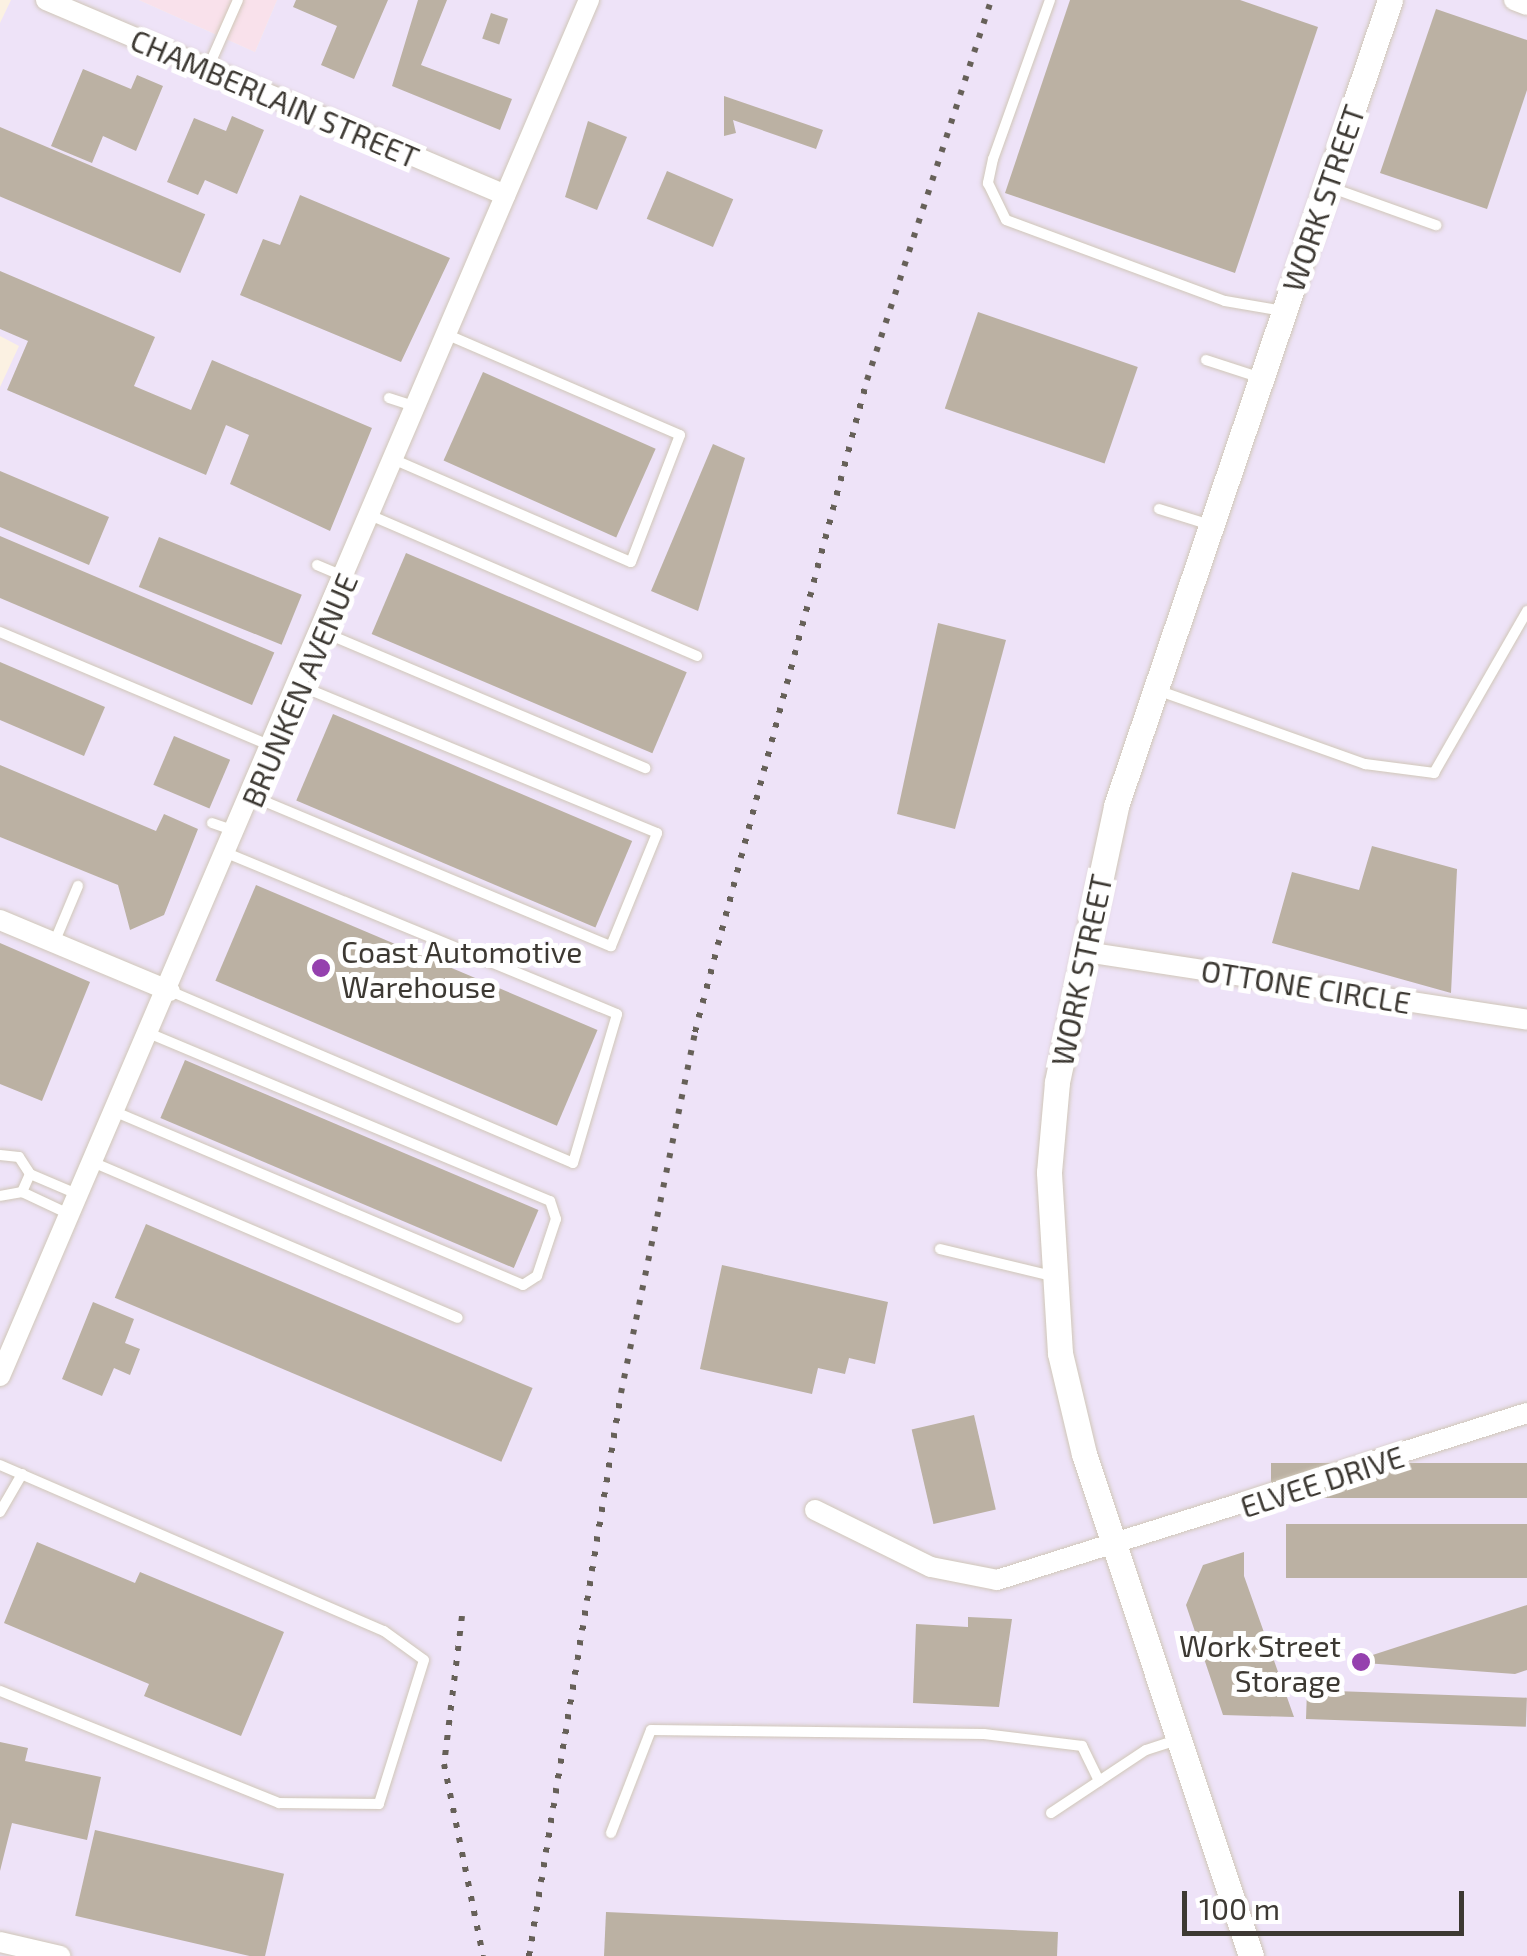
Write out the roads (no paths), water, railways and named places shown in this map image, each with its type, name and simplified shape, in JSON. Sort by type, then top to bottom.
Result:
[{"type":"street","name":"CHAMBERLAIN STREET","points":[[46,0],[505,195]]},
{"type":"street","name":"BRUNKEN AVENUE","points":[[0,1376],[97,1164],[589,0]]},
{"type":"street","name":"WORK STREET","points":[[1251,1956],[1084,1454],[1052,1276],[1056,1082],[1116,806],[1390,0]]},
{"type":"street","points":[[1514,0],[1527,4]]},
{"type":"street","points":[[0,920],[170,991]]},
{"type":"street","name":"OTTONE CIRCLE","points":[[1085,952],[1527,1020]]},
{"type":"street","name":"ELVEE DRIVE","points":[[815,1510],[962,1577],[1033,1574],[1527,1413]]},
{"type":"street","points":[[0,1942],[60,1956]]},
{"type":"lane","points":[[207,69],[238,0]]},
{"type":"lane","points":[[1050,0],[988,183],[1006,220],[1225,300],[1284,311]]},
{"type":"lane","points":[[1326,187],[1436,225]]},
{"type":"lane","points":[[395,460],[631,562],[680,436],[448,334]]},
{"type":"lane","points":[[1206,360],[1262,378]]},
{"type":"lane","points":[[389,398],[417,407]]},
{"type":"lane","points":[[1159,509],[1212,526]]},
{"type":"lane","points":[[372,516],[697,656]]},
{"type":"lane","points":[[316,565],[346,578]]},
{"type":"lane","points":[[1156,690],[1366,764],[1434,773],[1527,610]]},
{"type":"lane","points":[[0,632],[274,748]]},
{"type":"lane","points":[[323,632],[645,768]]},
{"type":"lane","points":[[254,797],[611,946],[657,833],[300,686]]},
{"type":"lane","points":[[212,823],[238,832]]},
{"type":"lane","points":[[170,991],[572,1163],[616,1014],[229,854]]},
{"type":"lane","points":[[54,942],[78,886]]},
{"type":"lane","points":[[118,1113],[523,1284],[538,1276],[556,1219],[550,1201],[151,1034]]},
{"type":"lane","points":[[0,1155],[19,1156],[30,1174],[79,1206]]},
{"type":"lane","points":[[97,1164],[458,1318]]},
{"type":"lane","points":[[22,1192],[30,1174]]},
{"type":"lane","points":[[0,1196],[22,1192],[79,1206]]},
{"type":"lane","points":[[940,1249],[1052,1276]]},
{"type":"lane","points":[[0,1465],[384,1631],[424,1660],[379,1804],[279,1804],[0,1690]]},
{"type":"lane","points":[[0,1512],[22,1474]]},
{"type":"lane","points":[[610,1833],[650,1730],[984,1734],[1082,1746],[1099,1781]]},
{"type":"lane","points":[[1052,1812],[1099,1781],[1180,1740]]},
{"type":"railway","points":[[529,1956],[621,1393],[695,1032],[867,380],[991,0]]},
{"type":"railway","points":[[462,1616],[444,1764],[483,1956]]},
{"type":"place","name":"Coast Automotive Warehouse","points":[[321,968]]},
{"type":"place","name":"Work Street Storage","points":[[1361,1662]]}]
